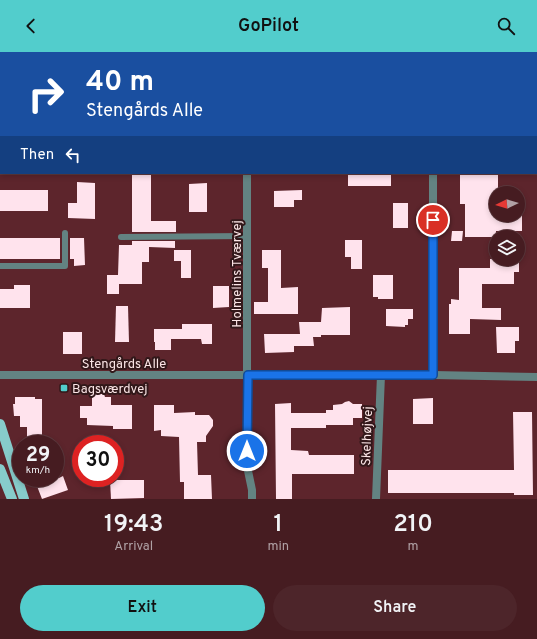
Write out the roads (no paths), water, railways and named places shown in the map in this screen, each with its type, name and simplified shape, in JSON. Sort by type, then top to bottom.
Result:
[{"type":"main road","points":[[0,424],[24,499]]},
{"type":"main road","points":[[0,469],[12,499]]},
{"type":"street","name":"Holmelins Tværvej","points":[[247,174],[248,375]]},
{"type":"street","points":[[433,174],[433,375]]},
{"type":"street","name":"Stengårds Alle","points":[[0,375],[433,375],[537,377]]},
{"type":"street","points":[[248,375],[247,466],[252,490],[252,499]]},
{"type":"street","name":"Skelhøjvej","points":[[376,499],[381,375]]},
{"type":"lane","points":[[0,266],[65,266],[64,234]]},
{"type":"lane","points":[[121,237],[248,236]]},
{"type":"place","name":"Bagsværdvej","points":[[64,388]]}]
